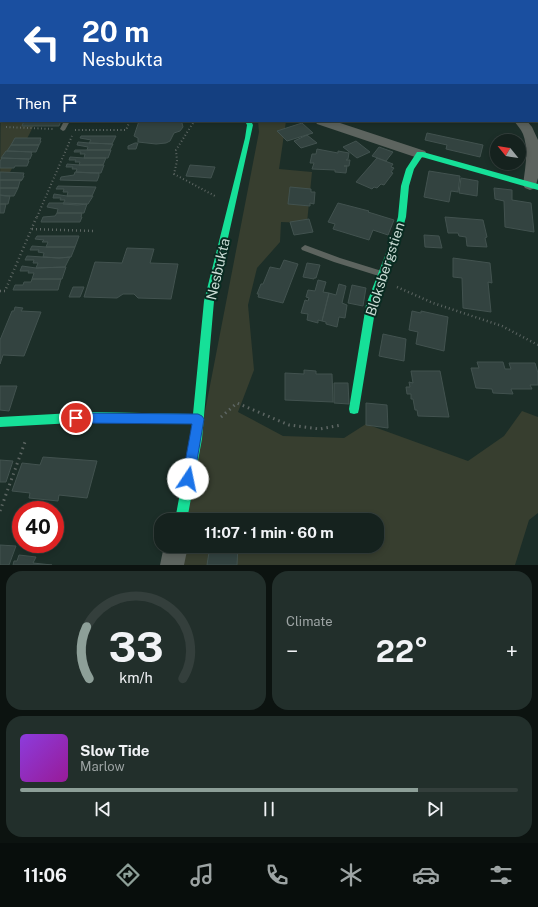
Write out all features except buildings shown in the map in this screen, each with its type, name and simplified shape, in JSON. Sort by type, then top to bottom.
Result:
[{"type":"street","name":"Nesbukta","points":[[182,513],[196,438],[209,301],[248,138],[250,125],[248,122]]},
{"type":"street","points":[[324,122],[420,154],[534,186],[533,136],[521,122]]},
{"type":"street","name":"Bloksbergstien","points":[[354,409],[369,313],[402,217],[405,186],[410,170],[420,154]]},
{"type":"street","points":[[0,422],[91,417],[198,419]]},
{"type":"street","points":[[172,565],[175,553]]},
{"type":"lane","points":[[63,129],[66,122]]},
{"type":"lane","points":[[305,248],[381,277]]},
{"type":"path","points":[[0,127],[126,130],[130,122]]},
{"type":"path","points":[[193,123],[176,150],[177,161],[174,174],[233,205]]},
{"type":"path","points":[[0,291],[5,291],[75,129]]},
{"type":"path","points":[[32,229],[94,231]]},
{"type":"path","points":[[381,277],[433,303],[502,326],[538,345]]},
{"type":"path","points":[[196,438],[237,403],[289,424],[320,430],[342,425],[354,409]]},
{"type":"path","points":[[0,511],[33,419]]},
{"type":"green space","points":[[1,122],[35,122],[0,192]]},
{"type":"green space","points":[[258,122],[286,122],[279,169],[312,172],[307,223],[281,222],[280,242],[257,268],[248,305],[254,370],[238,412],[283,436],[344,438],[366,424],[468,461],[504,436],[522,411],[538,417],[538,513],[529,520],[515,565],[176,565],[178,553],[384,553],[384,513],[185,513],[259,132]]},
{"type":"traffic: fast","points":[[182,513],[196,439],[209,301],[248,138],[250,125],[248,122]]},
{"type":"traffic: fast","points":[[354,409],[371,305],[397,235],[402,217],[405,186],[410,169],[420,154],[538,187]]},
{"type":"traffic: fast","points":[[0,422],[91,417],[198,419]]},
{"type":"route","points":[[76,418],[198,419],[188,479]]}]
